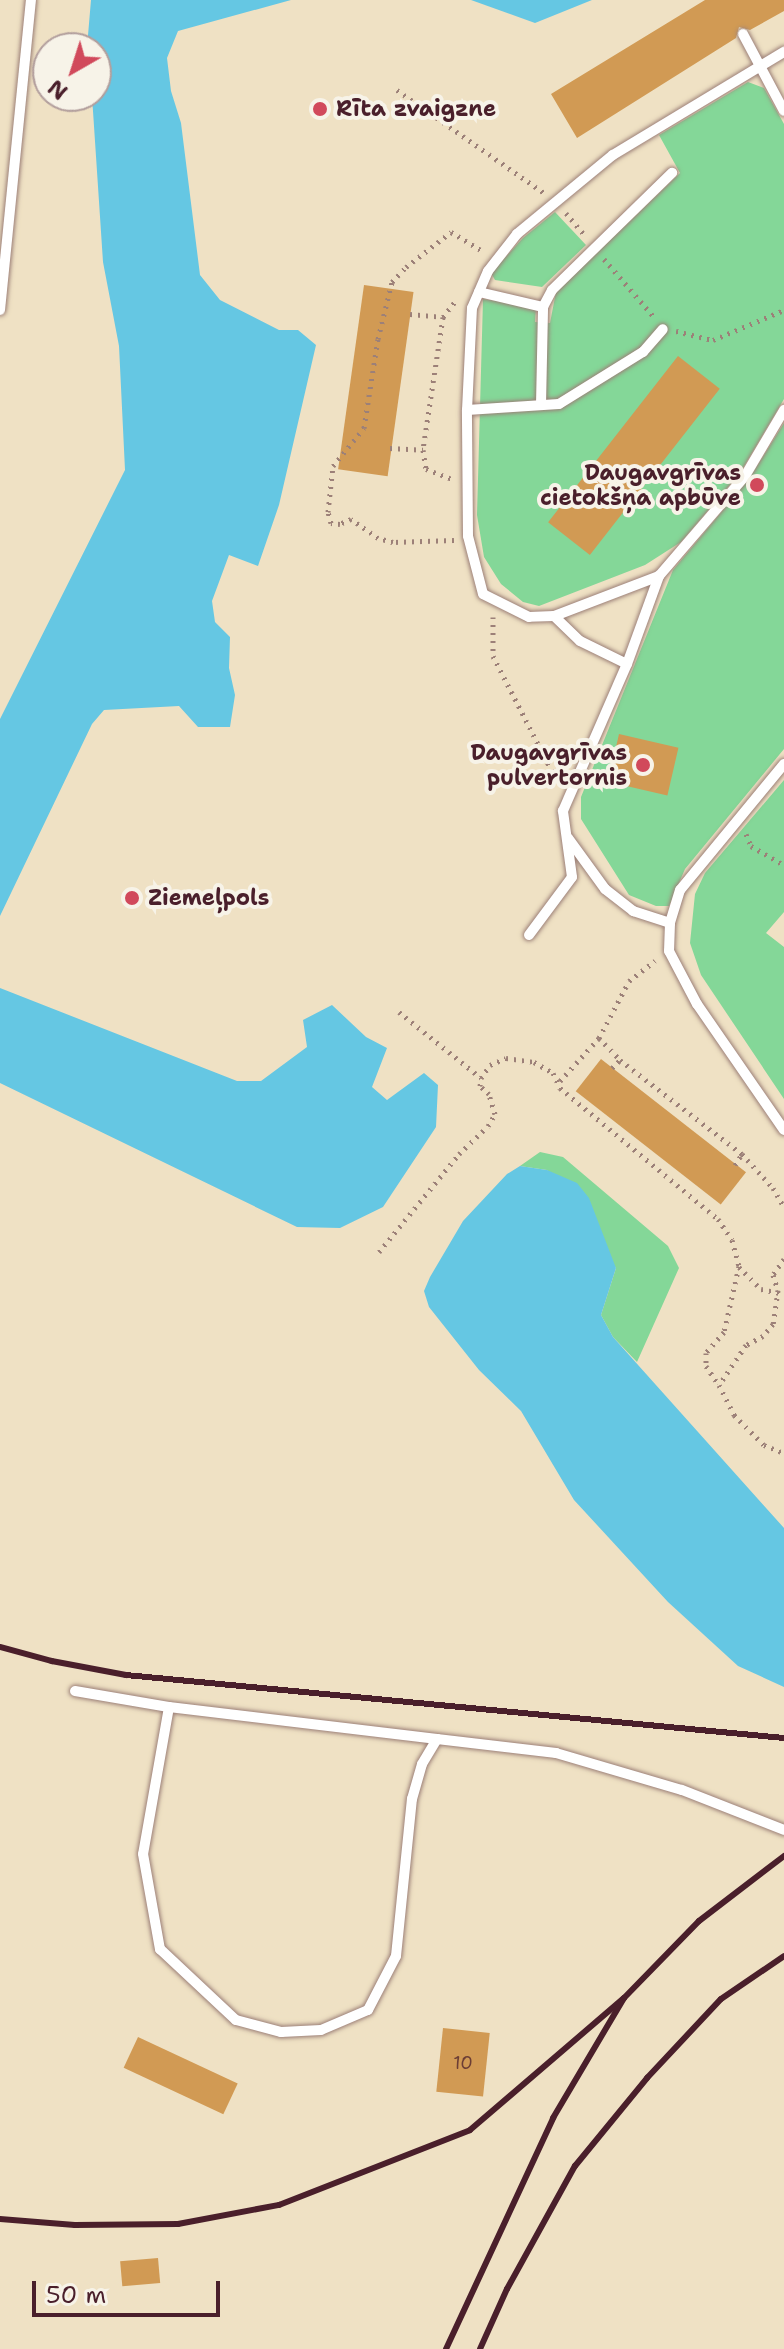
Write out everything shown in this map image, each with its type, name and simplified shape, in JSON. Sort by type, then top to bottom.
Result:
[{"type":"lane","points":[[0,310],[31,0]]},
{"type":"lane","points":[[743,34],[784,111]]},
{"type":"lane","points":[[659,576],[554,616],[529,617],[483,594],[468,536],[467,410],[472,308],[499,256],[517,234],[613,155],[761,69],[784,52]]},
{"type":"lane","points":[[541,405],[543,307],[552,290],[672,173]]},
{"type":"lane","points":[[479,292],[543,307]]},
{"type":"lane","points":[[467,410],[559,404],[643,352],[663,329]]},
{"type":"lane","points":[[529,935],[572,877],[563,811],[627,664],[659,576],[745,476],[784,410]]},
{"type":"lane","points":[[554,616],[580,641],[627,664]]},
{"type":"lane","points":[[784,764],[680,890],[670,923],[669,951],[697,1004],[784,1130]]},
{"type":"lane","points":[[566,835],[605,889],[633,911],[670,923]]},
{"type":"lane","points":[[75,1691],[169,1707],[556,1753],[682,1790],[784,1830]]},
{"type":"lane","points":[[169,1707],[143,1854],[160,1949],[236,2020],[281,2032],[321,2030],[368,2010],[396,1956],[412,1799],[422,1764],[437,1739]]},
{"type":"path","points":[[468,536],[446,542],[393,542],[378,538],[351,519],[340,524],[331,523],[333,466],[364,428],[378,339],[392,282],[451,232],[474,249],[499,256]]},
{"type":"path","points":[[410,314],[443,317],[423,450],[426,469],[468,485]]},
{"type":"path","points":[[390,448],[423,450]]},
{"type":"path","points":[[483,594],[493,613],[493,656],[511,696],[536,734],[558,783],[563,811]]},
{"type":"path","points":[[740,818],[751,846],[784,865]]},
{"type":"path","points":[[560,1081],[599,1038],[629,981],[669,951]]},
{"type":"path","points":[[399,1012],[481,1078]]},
{"type":"path","points":[[599,1038],[620,1060],[742,1154],[773,1188],[784,1207]]},
{"type":"path","points":[[379,1252],[459,1154],[488,1126],[495,1114],[489,1094],[480,1086],[481,1078],[490,1065],[506,1058],[534,1062],[553,1073],[560,1081],[560,1088],[718,1219],[732,1240],[739,1266],[724,1332],[706,1353],[706,1366],[734,1415],[764,1445],[784,1453]]},
{"type":"path","points":[[612,1068],[620,1060]]},
{"type":"path","points":[[735,1165],[742,1154]]},
{"type":"path","points":[[719,1385],[746,1345],[763,1336],[773,1324],[781,1292],[773,1275],[784,1259]]},
{"type":"path","points":[[739,1266],[761,1289],[781,1292]]},
{"type":"green space","points":[[748,82],[764,88],[784,124],[784,399],[740,473],[681,542],[645,565],[539,606],[523,602],[501,584],[484,557],[477,515],[483,299],[536,307],[535,322],[550,323],[556,292],[680,173],[659,135]]},
{"type":"green space","points":[[555,212],[586,245],[542,287],[495,280],[491,273],[523,238]]},
{"type":"green space","points":[[784,423],[784,749],[685,869],[669,906],[656,906],[629,895],[581,819],[581,797],[673,570],[749,479]]},
{"type":"green space","points":[[784,780],[784,912],[766,933],[784,947],[784,1099],[701,975],[690,943],[695,894],[705,873]]},
{"type":"green space","points":[[540,1152],[563,1157],[668,1246],[679,1268],[637,1362],[613,1337],[601,1315],[616,1268],[547,1170],[520,1166]]},
{"type":"water","points":[[91,0],[291,0],[178,31],[167,58],[171,91],[181,123],[200,275],[220,300],[279,330],[298,330],[316,345],[279,505],[258,566],[229,555],[212,601],[215,622],[230,637],[229,668],[235,695],[230,727],[198,727],[179,706],[104,710],[92,724],[0,916],[0,719],[125,470],[119,346],[103,262],[93,112],[112,112],[112,32],[88,32]]},
{"type":"water","points":[[471,0],[592,0],[535,23]]},
{"type":"water","points":[[0,988],[237,1081],[261,1081],[307,1047],[303,1020],[332,1005],[366,1037],[387,1048],[372,1087],[387,1100],[424,1073],[438,1085],[436,1127],[383,1207],[340,1228],[297,1227],[0,1083]]},
{"type":"water","points":[[520,1166],[547,1170],[577,1183],[589,1198],[616,1268],[601,1315],[613,1337],[784,1528],[784,1687],[738,1666],[668,1602],[574,1500],[521,1411],[479,1370],[429,1307],[424,1291],[463,1221],[507,1174]]},
{"type":"building","points":[[705,0],[784,0],[784,11],[750,30],[739,27],[736,38],[577,138],[551,94]]},
{"type":"building","points":[[364,285],[414,292],[388,476],[338,469]]},
{"type":"building","points":[[678,356],[720,389],[590,555],[548,522]]},
{"type":"building","name":"Daugavgrīvas pulvertornis","points":[[619,734],[678,748],[667,795],[608,782]]},
{"type":"building","points":[[601,1059],[746,1172],[721,1205],[576,1091]]},
{"type":"building","points":[[443,2028],[490,2033],[483,2097],[436,2092]]},
{"type":"building","points":[[138,2037],[238,2083],[223,2114],[124,2068]]},
{"type":"building","points":[[158,2258],[160,2283],[122,2286],[120,2261]]},
{"type":"railway","points":[[0,1647],[126,1675],[784,1738]]},
{"type":"railway","points":[[446,2349],[553,2118],[624,1998],[699,1921],[784,1856]]},
{"type":"railway","points":[[480,2349],[507,2289],[575,2166],[647,2078],[721,1999],[784,1956]]},
{"type":"railway","points":[[0,2219],[75,2225],[178,2224],[279,2205],[470,2130],[624,1998]]},
{"type":"place","name":"Rīta zvaigzne","points":[[320,109]]},
{"type":"place","name":"Daugavgrīvas cietokšņa apbūve","points":[[757,485]]},
{"type":"place","name":"Daugavgrīvas pulvertornis","points":[[643,765]]},
{"type":"place","name":"Ziemeļpols","points":[[132,898]]}]
